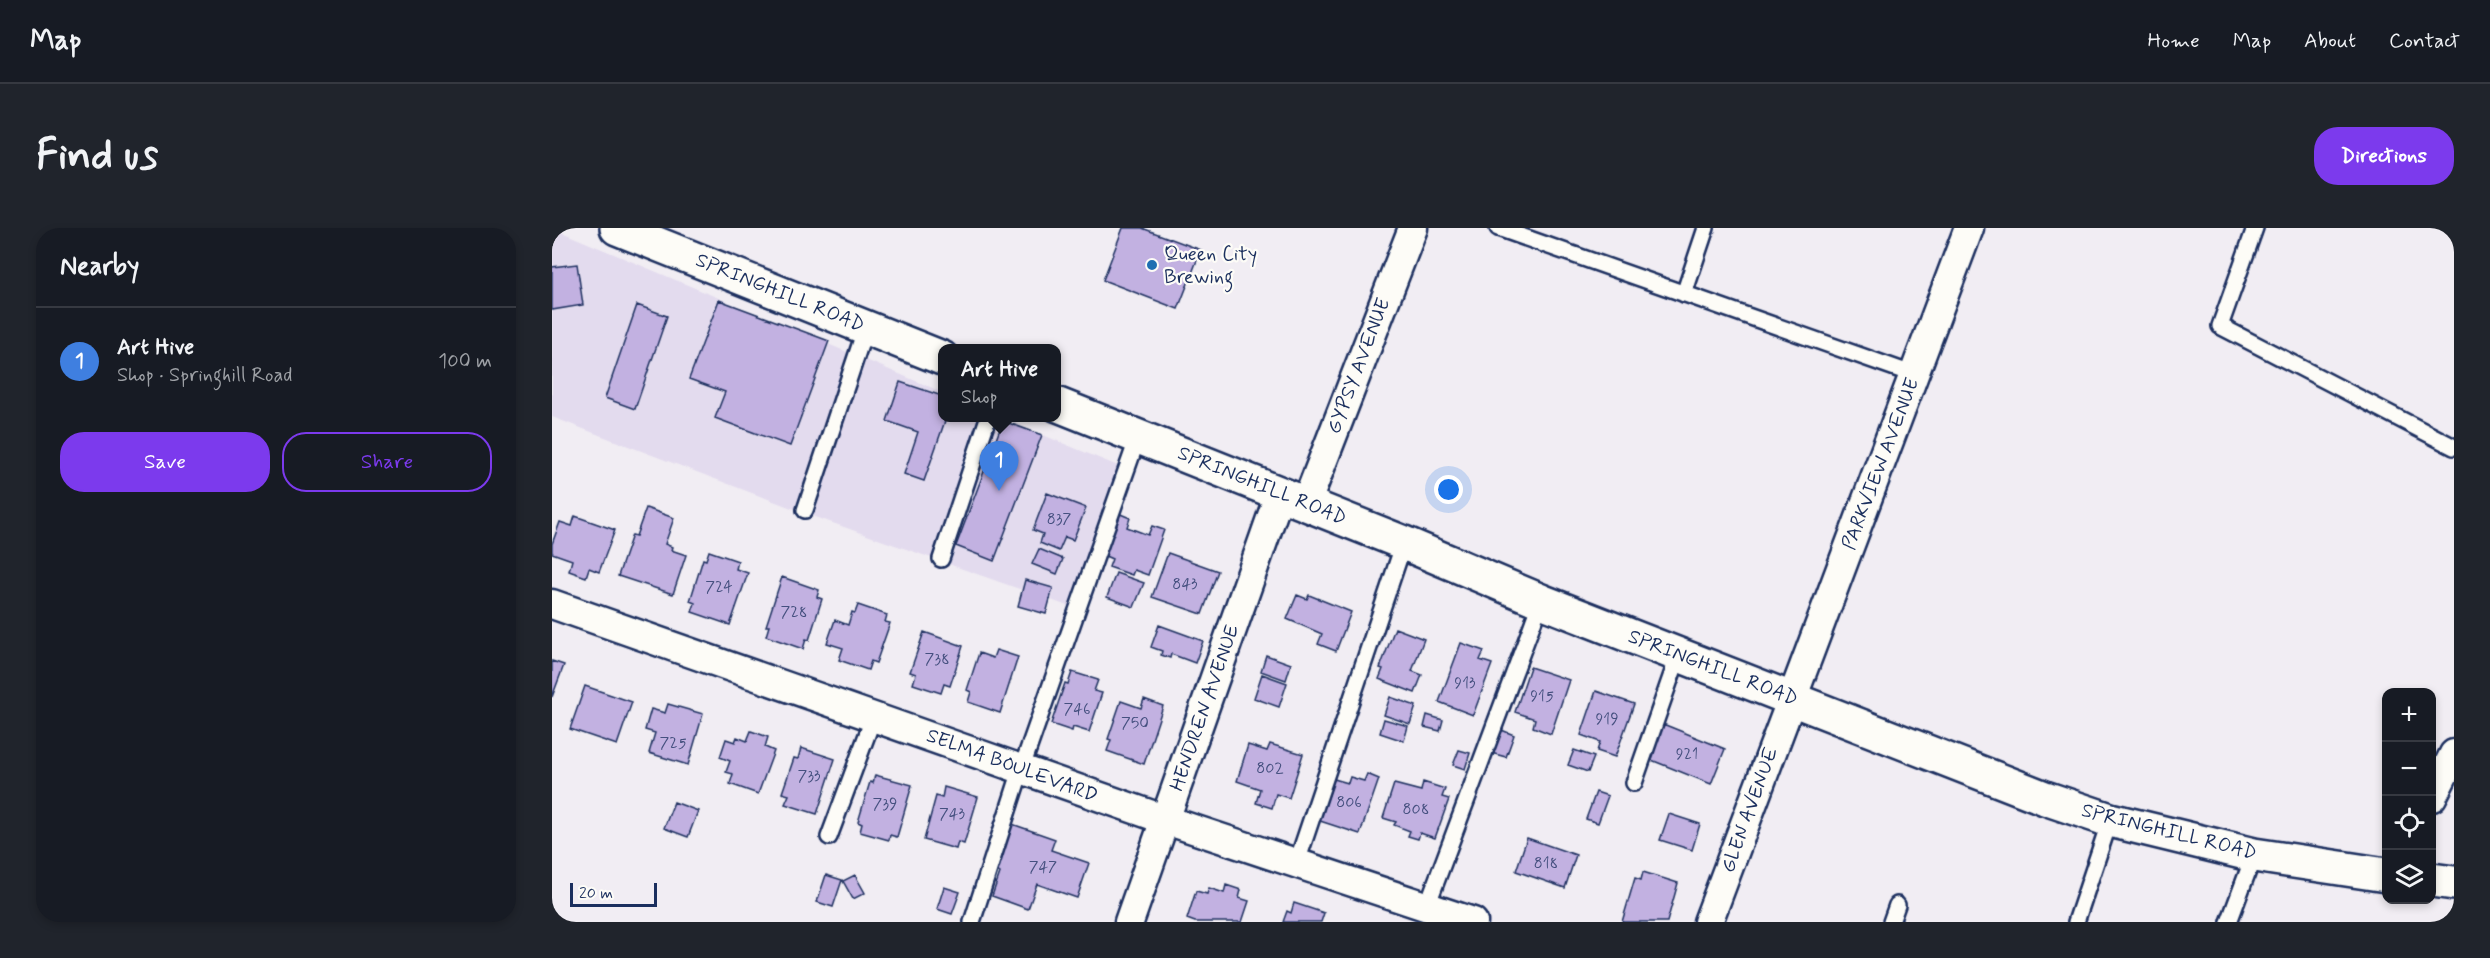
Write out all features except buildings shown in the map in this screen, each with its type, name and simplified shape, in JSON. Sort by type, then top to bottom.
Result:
[{"type":"street","name":"SPRINGHILL ROAD","points":[[617,228],[938,356]]},
{"type":"street","name":"GYPSY AVENUE","points":[[1293,499],[1413,228]]},
{"type":"street","name":"PARKVIEW AVENUE","points":[[1791,699],[1969,228]]},
{"type":"street","name":"SPRINGHILL ROAD","points":[[1061,406],[1404,543],[1541,601],[2045,798],[2110,820],[2254,855],[2382,873]]},
{"type":"street","name":"HENDREN AVENUE","points":[[1129,922],[1166,820],[1293,499]]},
{"type":"street","name":"SELMA BOULEVARD","points":[[552,604],[874,716],[1021,770],[1473,922]]},
{"type":"street","name":"GLEN AVENUE","points":[[1708,922],[1791,699]]},
{"type":"street","points":[[2433,796],[2454,754]]},
{"type":"street","points":[[2436,881],[2454,883]]},
{"type":"lane","points":[[1498,228],[1915,375]]},
{"type":"lane","points":[[1684,294],[1706,228]]},
{"type":"lane","points":[[2255,228],[2220,327],[2454,447]]},
{"type":"lane","points":[[805,510],[866,327]]},
{"type":"lane","points":[[941,559],[986,422]]},
{"type":"lane","points":[[972,922],[1021,770],[1138,437]]},
{"type":"lane","points":[[1297,862],[1404,543]]},
{"type":"lane","points":[[1427,906],[1541,601]]},
{"type":"lane","points":[[1634,783],[1679,654]]},
{"type":"lane","points":[[830,837],[874,716]]},
{"type":"lane","points":[[2076,922],[2110,820]]},
{"type":"lane","points":[[2229,922],[2254,855]]},
{"type":"lane","points":[[1891,922],[1897,904]]},
{"type":"shaded area","points":[[552,228],[938,390],[938,422],[1012,422],[1130,471],[1082,611],[810,515],[552,417]]},
{"type":"place","name":"Queen City Brewing","points":[[1152,265]]},
{"type":"place","name":"Art Hive","points":[[999,491]]}]
